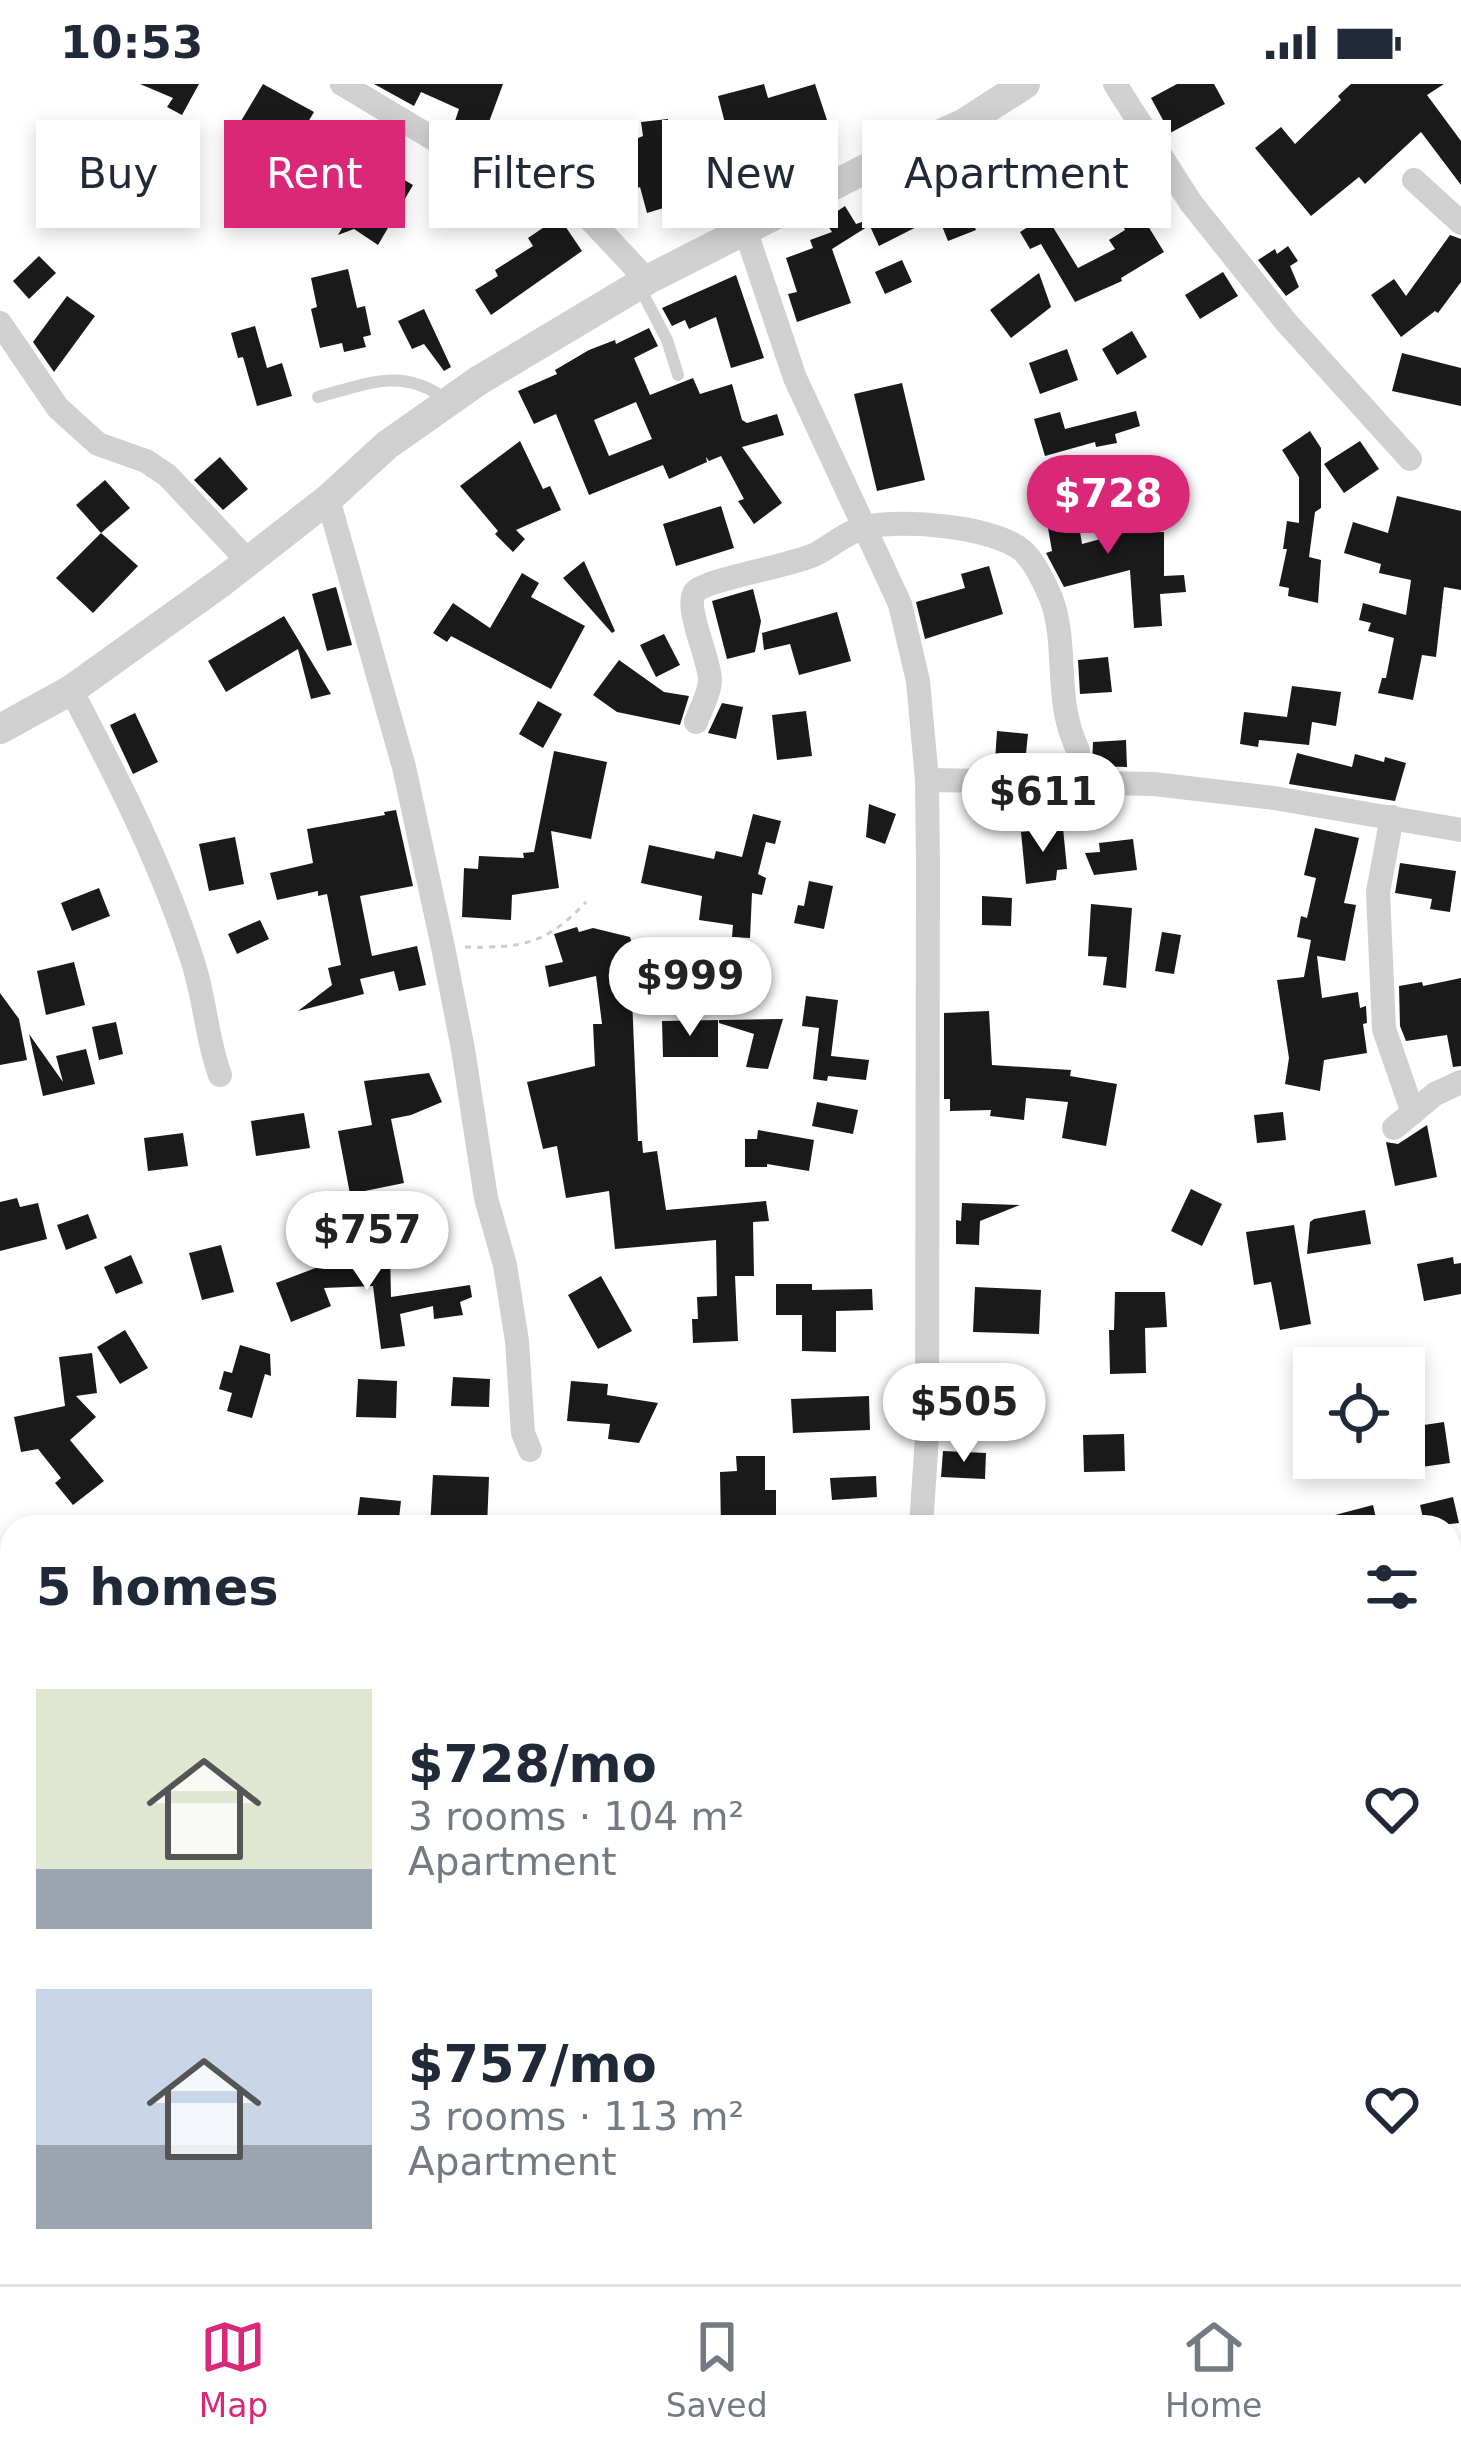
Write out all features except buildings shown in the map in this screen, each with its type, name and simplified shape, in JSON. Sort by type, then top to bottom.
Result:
[{"type":"street","points":[[342,84],[444,145],[553,184],[643,282]]},
{"type":"street","points":[[0,729],[71,690],[248,561],[387,446],[450,402],[643,282],[963,124],[1025,84]]},
{"type":"street","points":[[1115,84],[1191,202],[1286,322],[1410,459]]},
{"type":"street","points":[[1414,180],[1461,223]]},
{"type":"street","points":[[746,229],[795,378],[900,604],[918,681],[927,780],[928,1436],[922,1515]]},
{"type":"street","points":[[0,323],[58,408],[98,444],[146,461],[167,475],[248,561]]},
{"type":"street","points":[[328,499],[404,767],[443,946],[486,1198],[505,1265],[524,1433],[530,1450]]},
{"type":"street","points":[[696,722],[710,686],[708,659],[690,604],[704,584],[812,556],[863,528],[938,526],[974,532],[1022,550],[1052,602],[1063,706],[1078,750]]},
{"type":"street","points":[[71,690],[127,795],[153,857],[193,962],[220,1075]]},
{"type":"street","points":[[927,780],[1154,784],[1461,830]]},
{"type":"street","points":[[1392,818],[1378,892],[1384,1029],[1404,1121],[1435,1094],[1461,1082]]},
{"type":"lane","points":[[388,120],[393,114]]},
{"type":"lane","points":[[643,282],[678,375]]},
{"type":"lane","points":[[318,398],[388,379],[427,385],[450,402]]},
{"type":"path","points":[[443,946],[535,943],[586,902]]}]
